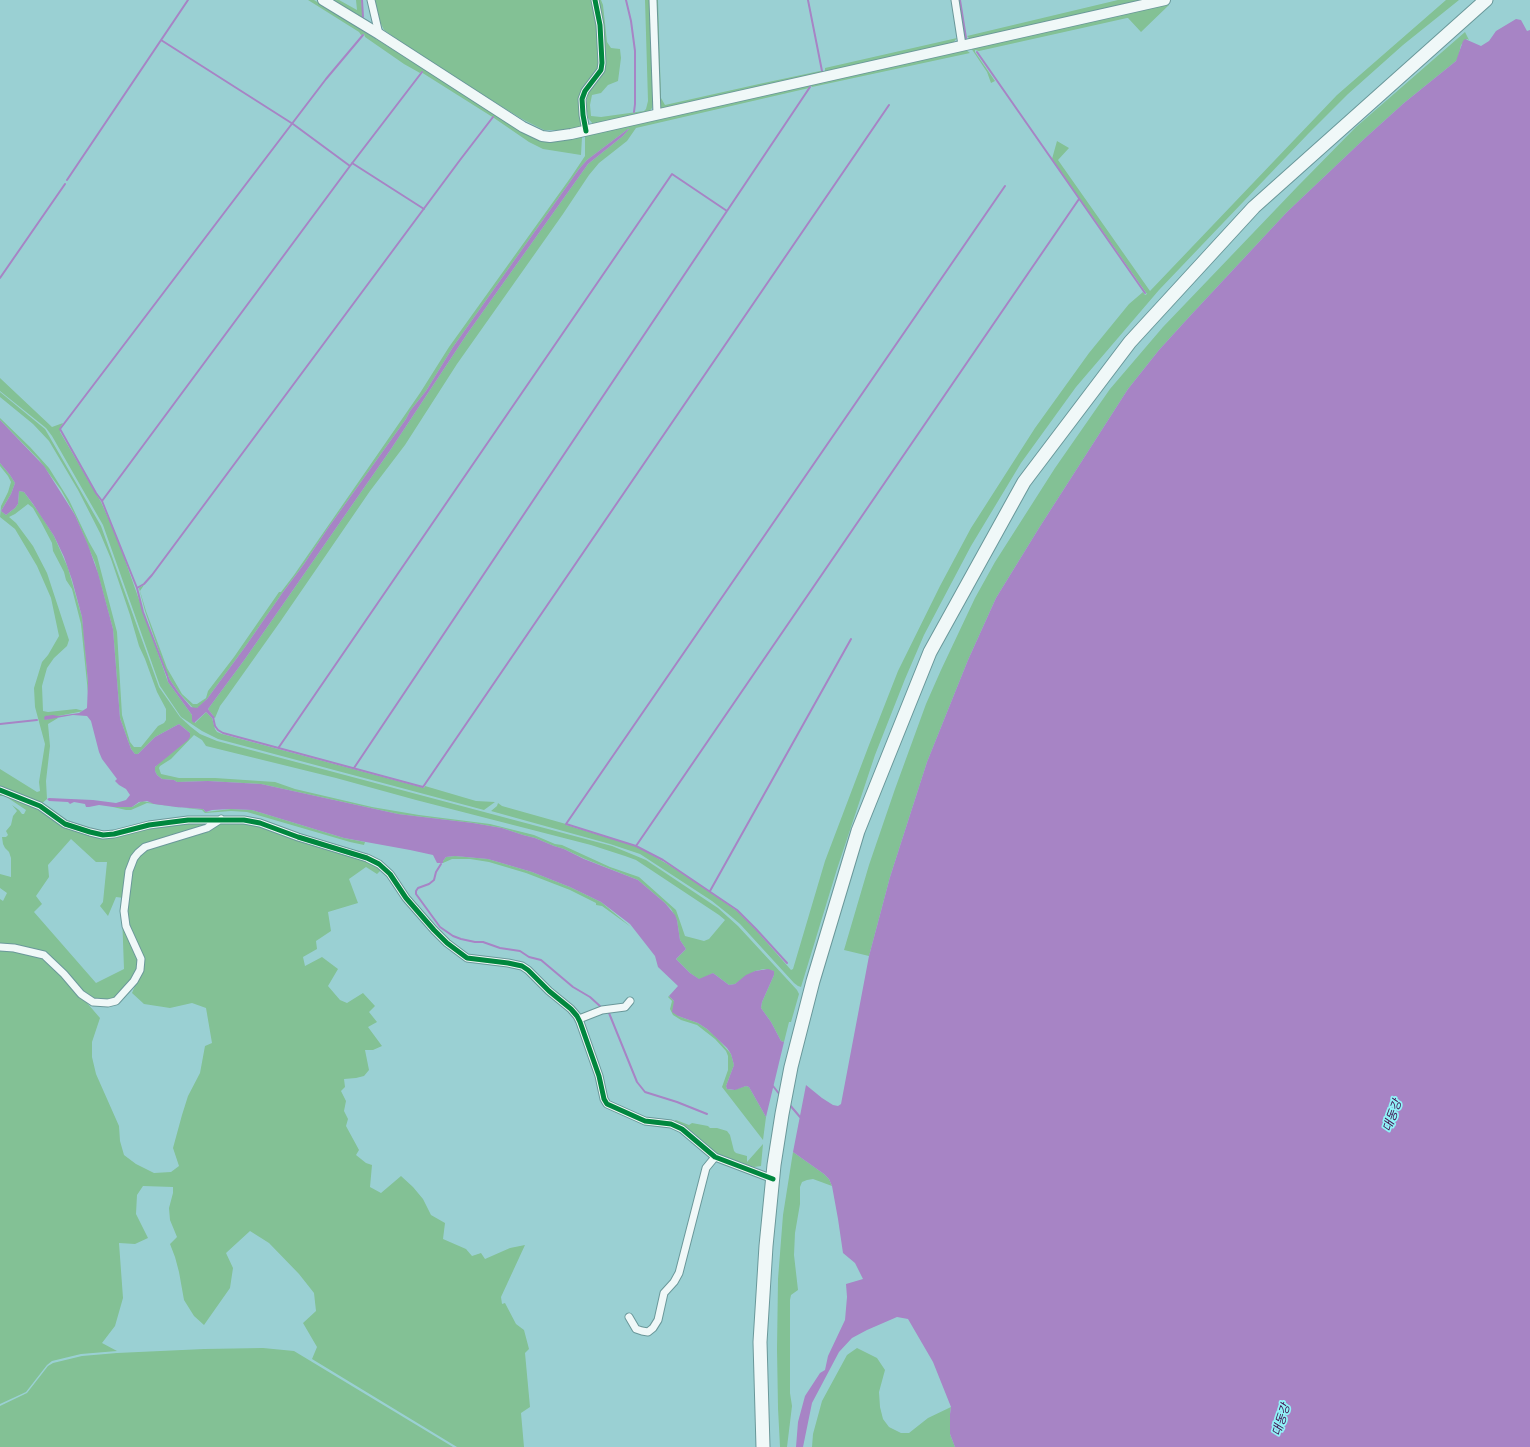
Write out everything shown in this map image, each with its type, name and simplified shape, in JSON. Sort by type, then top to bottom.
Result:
[{"type":"highway","points":[[764,1447],[760,1342],[766,1246],[774,1165],[791,1067],[813,981],[858,831],[930,652],[1024,482],[1130,342],[1254,207],[1486,0]]},
{"type":"main road","points":[[323,0],[533,132],[550,137],[1165,0]]},
{"type":"street","points":[[372,0],[379,34]]},
{"type":"street","points":[[586,130],[582,99],[585,91],[601,70],[602,63],[600,24],[595,0]]},
{"type":"street","points":[[653,0],[657,114]]},
{"type":"street","points":[[955,0],[962,45]]},
{"type":"street","points":[[0,790],[40,806],[65,824],[103,835],[114,834],[170,821],[221,819],[244,820],[260,823],[298,837],[361,856],[379,864],[390,874],[421,915],[447,943],[467,958],[522,966],[571,1009],[578,1019],[599,1076],[604,1099],[607,1104],[645,1121],[671,1124],[682,1129],[715,1157],[773,1179]]},
{"type":"street","points":[[0,947],[14,948],[44,955],[64,974],[81,994],[93,1002],[108,1003],[116,1001],[134,981],[140,970],[141,959],[126,926],[124,911],[129,872],[134,858],[145,847],[207,828],[221,819]]},
{"type":"street","points":[[578,1019],[602,1010],[625,1007],[630,1001]]},
{"type":"street","points":[[629,1317],[636,1329],[648,1332],[653,1328],[658,1320],[664,1293],[674,1282],[679,1273],[706,1168],[715,1157]]},
{"type":"green space","points":[[308,0],[314,0],[494,113],[541,140],[555,142],[582,137],[581,155],[543,149],[529,142],[421,72],[420,73],[404,64],[365,37],[364,34],[361,35],[359,32]]},
{"type":"green space","points":[[332,0],[339,0],[357,10],[356,0],[361,0],[363,17],[360,18]]},
{"type":"green space","points":[[375,0],[592,0],[598,34],[599,63],[597,70],[584,88],[582,127],[564,130],[544,130],[522,119],[428,61],[384,30],[380,22]]},
{"type":"green space","points":[[597,0],[601,0],[603,5],[607,42],[611,48],[620,49],[621,58],[618,81],[608,85],[601,93],[592,95],[590,105],[591,116],[601,117],[644,111],[646,109],[648,101],[645,0],[649,0],[653,99],[652,108],[649,112],[593,124],[588,118],[586,104],[588,94],[600,77]]},
{"type":"green space","points":[[654,0],[658,0],[661,98],[665,105],[825,71],[825,68],[957,38],[953,43],[662,109],[660,108]]},
{"type":"green space","points":[[1118,0],[1144,0],[970,39],[967,36]]},
{"type":"green space","points":[[1446,0],[1459,0],[1403,45],[1348,94],[1159,290],[1076,387],[1021,463],[971,546],[924,635],[905,679],[875,755],[837,869],[801,987],[794,983],[740,924],[727,913],[712,901],[640,854],[610,844],[491,811],[497,806],[498,803],[502,806],[636,846],[684,874],[737,911],[791,970],[793,969],[825,861],[869,745],[898,671],[940,586],[971,528],[1035,428],[1089,353],[1129,304],[1143,292],[1145,295],[1147,294],[1052,159],[1057,141],[1069,148],[1058,160],[1150,291],[1337,95]]},
{"type":"green space","points":[[1162,5],[1169,5],[1141,32],[1127,18],[979,51],[975,50],[995,81],[991,83],[987,72],[971,48]]},
{"type":"green space","points":[[1465,32],[1469,40],[1467,39],[1461,45],[1456,61],[1404,103],[1287,212],[1159,350],[1128,389],[996,598],[968,660],[927,762],[890,877],[869,956],[844,950],[869,865],[926,704],[975,598],[995,562],[1055,468],[1110,389],[1163,327],[1356,127]]},
{"type":"green space","points":[[966,50],[970,53],[811,86],[809,88],[636,128],[627,141],[599,163],[589,175],[457,364],[405,445],[370,491],[220,706],[215,718],[208,709],[245,659],[391,449],[467,334],[588,164],[623,136],[629,129],[587,160],[579,169],[453,347],[426,391],[410,411],[406,419],[304,564],[207,699],[200,707],[194,709],[179,693],[170,680],[164,666],[145,611],[139,588],[144,585],[140,591],[167,668],[182,694],[193,704],[197,704],[206,698],[208,691],[234,657],[279,592],[281,592],[294,575],[420,393],[449,347],[571,177],[585,156],[585,136]]},
{"type":"green space","points":[[0,378],[52,427],[63,423],[60,428],[60,432],[101,502],[118,540],[168,682],[192,715],[195,723],[206,712],[212,718],[217,732],[222,734],[424,788],[425,786],[476,801],[495,802],[484,810],[218,739],[202,731],[181,717],[160,686],[103,525],[52,436],[46,428],[0,391]]},
{"type":"green space","points":[[0,392],[45,429],[101,526],[159,687],[180,717],[191,727],[200,734],[217,741],[612,846],[646,860],[718,908],[738,926],[797,990],[799,994],[784,1042],[781,1041],[771,1022],[761,1008],[762,1002],[774,975],[774,971],[764,969],[755,971],[735,984],[729,985],[713,973],[700,980],[690,973],[676,959],[686,949],[680,940],[677,920],[671,909],[638,880],[564,849],[502,828],[398,814],[261,784],[208,781],[177,782],[174,780],[162,779],[157,775],[155,767],[190,733],[179,724],[155,737],[138,754],[135,754],[131,749],[120,718],[113,629],[95,563],[75,515],[61,490],[39,460],[0,420],[0,418],[49,468],[69,500],[97,556],[117,632],[122,715],[130,742],[134,747],[141,747],[158,726],[166,720],[166,709],[157,692],[139,646],[111,559],[100,533],[78,490],[49,441],[33,424],[0,397]],"holes":[[[194,735],[202,740],[206,746],[336,778],[591,845],[625,856],[636,860],[725,920],[709,939],[704,941],[685,936],[676,910],[639,877],[610,867],[562,845],[555,844],[534,835],[490,824],[419,815],[372,807],[295,789],[275,782],[215,778],[179,778],[161,774],[159,768],[160,766],[171,759]]]},
{"type":"green space","points":[[0,463],[15,483],[11,494],[1,511],[6,515],[15,508],[18,504],[19,491],[24,492],[40,514],[54,536],[68,568],[82,617],[84,634],[89,703],[81,624],[72,589],[66,580],[64,572],[53,551],[52,543],[33,508],[28,504],[9,517],[16,523],[33,546],[47,573],[69,640],[67,646],[54,658],[47,668],[42,686],[43,711],[48,712],[76,709],[84,711],[58,716],[45,716],[45,720],[55,717],[58,718],[48,724],[50,746],[46,781],[47,799],[40,805],[0,788],[0,769],[37,792],[40,791],[39,782],[45,744],[35,707],[34,688],[42,662],[59,636],[51,598],[37,566],[15,529],[0,517],[1,506],[11,482],[0,466]]},
{"type":"green space","points":[[0,792],[11,795],[89,834],[149,826],[217,820],[138,851],[124,898],[116,897],[108,916],[100,906],[103,902],[107,862],[96,862],[71,839],[48,865],[49,877],[36,896],[42,904],[34,912],[96,983],[124,969],[122,914],[139,964],[132,980],[125,985],[115,1000],[100,1002],[86,995],[45,955],[0,946],[0,899],[3,901],[7,893],[0,888],[0,874],[11,877],[11,858],[9,852],[3,844],[2,837],[6,837],[8,835],[6,831],[11,825],[13,816],[17,811],[12,805],[22,814],[24,814],[26,810],[5,796],[0,796]]},
{"type":"green space","points":[[142,801],[170,806],[147,803],[131,810],[113,807],[132,807]]},
{"type":"green space","points":[[182,807],[203,809],[206,812],[231,809],[252,810],[344,838],[365,842],[364,845],[350,842],[247,812],[231,811],[205,813],[202,810]]},
{"type":"green space","points":[[221,820],[244,822],[355,855],[382,869],[377,874],[366,867],[349,879],[358,903],[328,912],[331,931],[316,941],[317,949],[303,957],[305,966],[322,957],[338,969],[328,986],[340,1000],[347,1003],[363,993],[375,1006],[369,1012],[377,1022],[368,1027],[382,1046],[373,1050],[365,1050],[369,1070],[364,1076],[344,1079],[345,1087],[341,1091],[346,1101],[344,1111],[348,1119],[346,1126],[359,1150],[356,1155],[366,1163],[372,1165],[370,1187],[381,1193],[401,1176],[423,1199],[431,1215],[445,1223],[443,1239],[466,1249],[472,1256],[481,1253],[485,1259],[510,1248],[525,1245],[501,1297],[502,1304],[505,1303],[516,1324],[524,1330],[529,1349],[525,1353],[530,1407],[521,1413],[524,1447],[457,1447],[312,1359],[317,1347],[303,1323],[316,1311],[314,1293],[299,1274],[269,1243],[250,1231],[226,1253],[233,1268],[230,1288],[204,1325],[194,1316],[184,1300],[179,1272],[170,1244],[177,1237],[170,1220],[169,1208],[173,1187],[143,1186],[137,1195],[136,1214],[148,1238],[135,1244],[119,1243],[123,1298],[115,1326],[102,1343],[117,1351],[81,1354],[52,1361],[47,1365],[26,1392],[0,1404],[0,949],[37,955],[44,959],[63,975],[100,1018],[92,1042],[92,1057],[96,1074],[119,1126],[120,1141],[124,1155],[136,1164],[154,1173],[171,1172],[179,1166],[173,1148],[188,1096],[200,1073],[205,1046],[212,1043],[206,1008],[192,1003],[170,1008],[144,1004],[132,993],[142,969],[127,916],[132,869],[137,858],[145,850]]},
{"type":"green space","points":[[455,856],[488,859],[532,872],[570,887],[601,902],[631,927],[602,906],[596,905],[596,903],[570,890],[526,873],[489,862],[470,859],[452,859],[443,863],[446,857]]},
{"type":"green space","points":[[669,996],[674,1001],[678,1016],[698,1023],[707,1029],[731,1054],[734,1065],[726,1086],[727,1089],[733,1090],[746,1086],[749,1087],[766,1117],[763,1140],[722,1087],[728,1070],[728,1056],[726,1051],[715,1039],[697,1025],[681,1020],[673,1015],[670,1009],[672,1001],[668,997]]},
{"type":"green space","points":[[676,1120],[689,1125],[692,1123],[727,1131],[730,1135],[734,1151],[747,1156],[747,1162],[763,1144],[761,1166],[754,1167],[717,1154],[692,1132],[678,1123],[672,1122]]},
{"type":"green space","points":[[793,1152],[824,1174],[829,1179],[832,1186],[813,1179],[802,1182],[800,1187],[800,1204],[795,1233],[794,1255],[798,1290],[791,1295],[790,1300],[790,1393],[792,1406],[787,1447],[780,1447],[777,1349],[778,1279],[783,1215]]},
{"type":"green space","points":[[263,1348],[294,1351],[453,1447],[0,1447],[0,1406],[27,1393],[48,1366],[53,1363],[82,1356],[117,1353]]},
{"type":"green space","points":[[857,1348],[877,1358],[885,1370],[879,1392],[880,1407],[883,1419],[889,1427],[901,1433],[909,1433],[928,1418],[951,1407],[950,1434],[955,1447],[812,1447],[813,1434],[822,1401],[847,1355]]},
{"type":"water","name":"대동강","points":[[1516,19],[1521,20],[1527,31],[1530,30],[1530,1447],[955,1447],[950,1434],[951,1407],[933,1362],[908,1319],[897,1317],[852,1338],[839,1352],[812,1403],[803,1447],[796,1447],[798,1422],[805,1396],[820,1373],[825,1370],[828,1356],[845,1320],[847,1297],[846,1284],[863,1279],[855,1263],[843,1253],[832,1186],[829,1179],[793,1152],[806,1085],[833,1105],[838,1106],[841,1104],[869,956],[890,877],[927,762],[968,660],[996,598],[1128,389],[1159,350],[1287,212],[1404,103],[1456,61],[1465,39],[1481,46],[1489,41],[1496,31]]},
{"type":"water","points":[[628,129],[623,136],[588,164],[467,334],[391,449],[245,659],[208,709],[215,718],[212,718],[206,712],[194,723],[192,721],[192,715],[168,682],[164,666],[170,680],[191,707],[197,708],[207,699],[304,564],[406,419],[410,411],[426,391],[453,347],[579,169],[587,160]]},
{"type":"water","points":[[0,420],[44,466],[75,515],[88,545],[98,573],[113,629],[120,718],[131,749],[135,754],[138,754],[155,737],[179,724],[190,733],[188,740],[155,767],[157,775],[162,779],[174,780],[177,782],[208,781],[261,784],[398,814],[502,828],[564,849],[584,859],[638,880],[665,903],[675,915],[680,940],[686,949],[676,959],[690,973],[699,979],[713,973],[729,985],[735,984],[746,975],[755,971],[768,969],[774,971],[774,975],[762,1002],[761,1008],[771,1022],[781,1041],[784,1042],[766,1117],[749,1087],[746,1086],[735,1090],[727,1089],[726,1086],[734,1065],[731,1054],[727,1048],[707,1029],[698,1023],[678,1016],[672,1012],[674,1001],[669,996],[678,986],[658,967],[655,956],[630,924],[601,902],[570,887],[532,872],[488,859],[455,856],[446,857],[443,863],[437,863],[433,855],[344,838],[252,810],[231,809],[212,810],[206,812],[203,809],[154,804],[147,801],[139,802],[132,807],[99,805],[86,807],[85,804],[74,802],[70,804],[68,802],[49,801],[47,799],[49,798],[93,800],[116,803],[126,800],[130,795],[126,789],[115,781],[117,779],[102,759],[91,721],[87,716],[73,715],[45,720],[44,718],[45,716],[79,713],[87,708],[88,682],[82,617],[64,557],[54,536],[24,492],[19,491],[18,504],[15,508],[6,515],[1,511],[11,494],[15,483],[0,463]]},
{"type":"waterway","points":[[67,180],[188,0]]},
{"type":"waterway","points":[[362,0],[363,17]]},
{"type":"waterway","points":[[626,0],[631,21],[635,51],[634,112]]},
{"type":"waterway","points":[[808,0],[822,71]]},
{"type":"waterway","points":[[960,0],[966,38]]},
{"type":"waterway","points":[[167,675],[143,612],[137,588],[102,501],[60,429],[326,79],[363,35]]},
{"type":"waterway","points":[[161,40],[293,124],[350,166]]},
{"type":"waterway","points":[[977,52],[1145,293]]},
{"type":"waterway","points":[[102,501],[350,166],[422,72]]},
{"type":"waterway","points":[[354,768],[810,87]]},
{"type":"waterway","points":[[213,717],[215,726],[223,733],[423,787],[889,105]]},
{"type":"waterway","points":[[137,588],[144,584],[152,575],[493,117]]},
{"type":"waterway","points":[[352,163],[424,209]]},
{"type":"waterway","points":[[279,747],[672,174],[727,211]]},
{"type":"waterway","points":[[0,278],[65,184]]},
{"type":"waterway","points":[[787,963],[737,910],[663,860],[636,846],[566,824],[1005,186]]},
{"type":"waterway","points":[[636,846],[1079,199]]},
{"type":"waterway","points":[[710,891],[851,639]]},
{"type":"waterway","points":[[0,724],[37,720]]},
{"type":"waterway","points":[[441,864],[436,872],[434,880],[429,884],[418,888],[416,891],[416,894],[440,927],[453,936],[461,939],[483,942],[500,948],[520,951],[529,957],[541,960],[573,987],[590,997],[601,1007]]},
{"type":"waterway","points":[[609,1013],[637,1082],[645,1092],[677,1102],[707,1114]]},
{"type":"waterway","points":[[773,1086],[780,1095]]},
{"type":"waterway","points":[[789,1104],[800,1117]]},
{"type":"cycle path","points":[[586,131],[582,99],[585,91],[601,70],[602,63],[600,25],[595,0]]},
{"type":"cycle path","points":[[0,790],[40,806],[65,824],[103,835],[114,834],[149,825],[188,820],[244,820],[260,823],[298,837],[367,858],[379,864],[390,874],[406,898],[447,943],[467,958],[522,966],[571,1009],[580,1022],[599,1076],[604,1099],[607,1104],[645,1121],[671,1124],[682,1129],[715,1157],[773,1179]]}]
